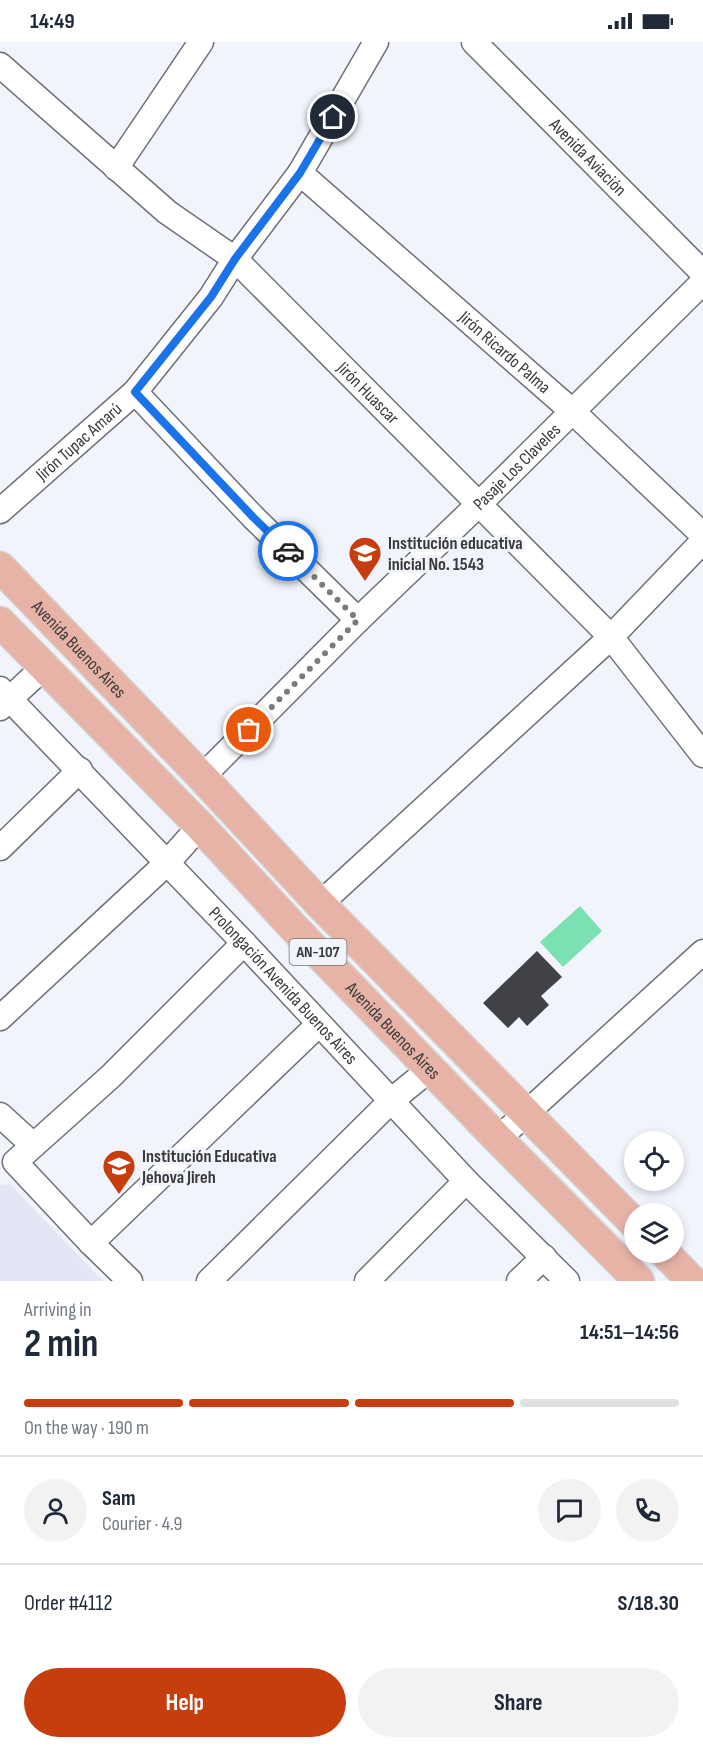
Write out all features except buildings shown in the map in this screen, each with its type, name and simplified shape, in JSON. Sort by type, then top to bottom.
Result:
[{"type":"main road","name":"Avenida Buenos Aires","points":[[0,567],[202,777],[320,904],[624,1213]]},
{"type":"main road","name":"Avenida Buenos Aires","points":[[0,622],[200,826],[498,1139],[639,1281]]},
{"type":"main road","points":[[675,1263],[692,1281]]},
{"type":"street","points":[[116,168],[201,42]]},
{"type":"street","name":"Jirón Tupac Amarú","points":[[0,511],[135,392],[211,297],[235,259],[300,173],[376,42]]},
{"type":"street","name":"Avenida Aviación","points":[[474,42],[703,273]]},
{"type":"street","name":"Jirón Huascar","points":[[0,65],[167,212],[235,259],[611,637],[703,754]]},
{"type":"street","name":"Jirón Ricardo Palma","points":[[300,173],[572,411],[703,535]]},
{"type":"street","name":"Pasaje Los Claveles","points":[[202,777],[358,620],[480,503],[703,282]]},
{"type":"street","points":[[135,392],[253,517],[358,620]]},
{"type":"street","points":[[320,904],[611,637],[703,541]]},
{"type":"street","points":[[3,699],[44,667]]},
{"type":"street","name":"Prolongación Avenida Buenos Aires","points":[[3,699],[80,770],[466,1181],[567,1281]]},
{"type":"street","points":[[0,848],[80,770]]},
{"type":"street","points":[[0,1018],[167,863],[200,826]]},
{"type":"street","points":[[130,1281],[91,1244],[15,1161],[110,1077],[244,943]]},
{"type":"street","points":[[498,1139],[703,952]]},
{"type":"street","points":[[91,1244],[319,1024]]},
{"type":"street","points":[[209,1281],[392,1100],[430,1068]]},
{"type":"street","points":[[0,1115],[33,1145]]},
{"type":"street","points":[[367,1281],[466,1181]]},
{"type":"street","points":[[519,1281],[544,1257]]},
{"type":"shaded area","points":[[10,1184],[103,1281],[0,1281],[0,1185]]},
{"type":"green space","points":[[580,906],[602,931],[563,967],[540,942]]},
{"type":"way so far","points":[[249,730],[358,620],[288,551]]},
{"type":"place","name":"Institución educativa inicial No. 1543","points":[[365,582]]},
{"type":"place","name":"Institución Educativa Jehova Jireh","points":[[119,1195]]},
{"type":"route","points":[[288,551],[135,392],[211,297],[235,259],[300,173],[333,117]]}]
